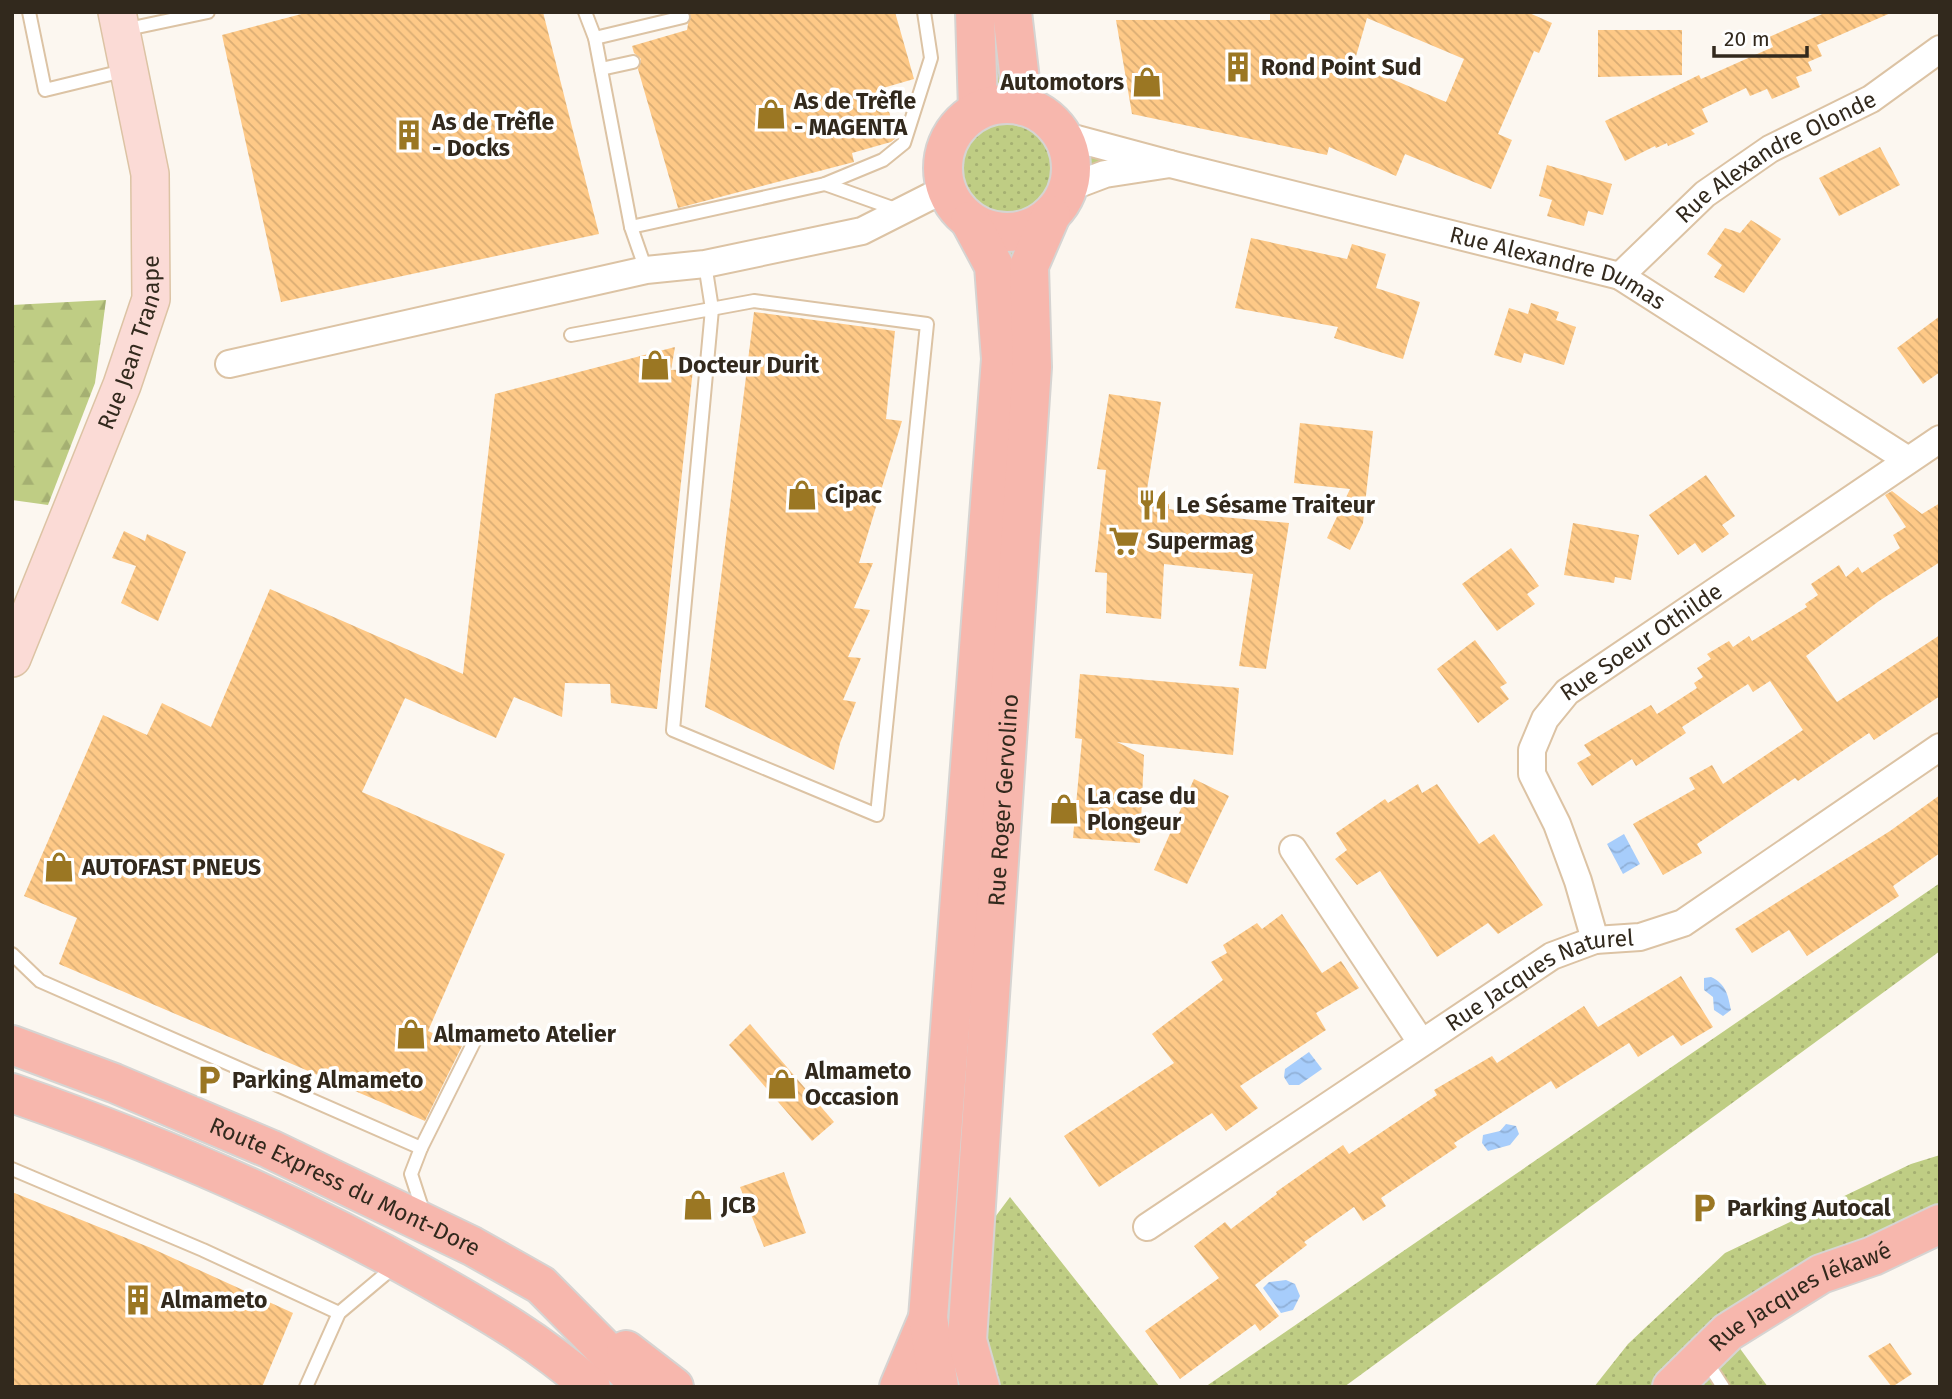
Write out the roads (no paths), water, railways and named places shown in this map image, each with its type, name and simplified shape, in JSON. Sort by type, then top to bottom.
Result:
[{"type":"main road","points":[[975,12],[978,110]]},
{"type":"main road","points":[[1012,12],[1023,106]]},
{"type":"main road","name":"Rue Jean Tranape","points":[[12,658],[121,385],[151,299],[150,174],[119,21]]},
{"type":"main road","points":[[1008,103],[1023,106],[1039,112],[1062,135],[1069,152],[1060,202],[1032,227],[1011,232],[989,230],[970,221],[955,207],[945,189],[942,171],[947,144],[962,121],[978,110],[1008,103]]},
{"type":"main road","name":"Rue Roger Gervolino","points":[[980,1387],[967,1340],[1032,367],[1029,266],[1060,202]]},
{"type":"main road","name":"Rue Roger Gervolino","points":[[939,1387],[929,1318],[1000,359],[994,266],[970,221]]},
{"type":"main road","name":"Route Express du Mont-Dore","points":[[12,1045],[114,1083],[258,1144],[427,1221],[541,1285],[642,1387]]},
{"type":"main road","name":"Route Express du Mont-Dore","points":[[12,1093],[101,1124],[354,1235],[551,1352],[591,1387]]},
{"type":"main road","name":"Rue Jacques Iékawé","points":[[1672,1387],[1713,1371],[1728,1332],[1821,1274],[1873,1256],[1940,1224]]},
{"type":"main road","points":[[541,1285],[674,1387]]},
{"type":"main road","points":[[899,1387],[929,1318]]},
{"type":"street","name":"Rue Alexandre Olonde","points":[[1620,276],[1705,194],[1770,149],[1871,99],[1940,49]]},
{"type":"street","name":"Rue Alexandre Dumas","points":[[1062,135],[1620,276],[1908,460]]},
{"type":"street","name":"Rue Alexandre Dumas","points":[[1060,202],[1105,174],[1170,164]]},
{"type":"street","points":[[229,364],[646,270],[705,264],[862,231],[945,189]]},
{"type":"street","name":"Rue Soeur Othilde","points":[[1595,940],[1578,881],[1557,824],[1532,774],[1532,750],[1545,719],[1567,692],[1940,439]]},
{"type":"street","name":"Rue Jacques Naturel","points":[[1147,1227],[1552,956],[1595,940],[1640,937],[1683,923],[1940,747]]},
{"type":"street","points":[[1293,849],[1421,1042]]},
{"type":"lane","points":[[29,12],[45,90],[129,70]]},
{"type":"lane","points":[[119,21],[208,12]]},
{"type":"lane","points":[[585,12],[595,38],[631,227],[646,270]]},
{"type":"lane","points":[[631,227],[825,184],[883,160],[904,143],[932,58],[924,12]]},
{"type":"lane","points":[[595,38],[683,17]]},
{"type":"lane","points":[[601,69],[634,62]]},
{"type":"lane","points":[[825,184],[901,211]]},
{"type":"lane","points":[[571,335],[712,309],[754,301],[928,324],[877,815],[673,730],[712,309],[705,264]]},
{"type":"lane","points":[[12,954],[40,981],[421,1148]]},
{"type":"lane","points":[[427,1221],[411,1174],[421,1148],[474,1042]]},
{"type":"lane","points":[[12,1169],[203,1250],[339,1313]]},
{"type":"lane","points":[[306,1387],[339,1313],[400,1262]]},
{"type":"water","points":[[1624,834],[1640,864],[1623,874],[1607,844]]},
{"type":"water","points":[[1711,977],[1720,983],[1727,995],[1731,1010],[1723,1016],[1714,1010],[1713,997],[1704,990],[1704,978]]},
{"type":"water","points":[[1309,1052],[1322,1069],[1299,1085],[1289,1085],[1284,1077],[1285,1069]]},
{"type":"water","points":[[1506,1124],[1516,1126],[1519,1134],[1510,1145],[1488,1151],[1482,1143],[1483,1135],[1500,1131]]},
{"type":"water","points":[[1286,1280],[1295,1284],[1300,1296],[1293,1310],[1281,1313],[1263,1288],[1269,1282]]},
{"type":"place","name":"Rond Point Sud","points":[[1238,67]]},
{"type":"place","name":"Automotors","points":[[1147,82]]},
{"type":"place","name":"As de Trèfle - MAGENTA","points":[[771,114]]},
{"type":"place","name":"As de Trèfle - Docks","points":[[409,135]]},
{"type":"place","name":"Docteur Durit","points":[[655,365]]},
{"type":"place","name":"Cipac","points":[[802,495]]},
{"type":"place","name":"Le Sésame Traiteur","points":[[1153,505]]},
{"type":"place","name":"Supermag","points":[[1124,541]]},
{"type":"place","name":"La case du Plongeur","points":[[1064,809]]},
{"type":"place","name":"AUTOFAST PNEUS","points":[[59,867]]},
{"type":"place","name":"Almameto Atelier","points":[[411,1034]]},
{"type":"place","name":"Parking Almameto","points":[[209,1080]]},
{"type":"place","name":"Almameto Occasion","points":[[782,1084]]},
{"type":"place","name":"JCB","points":[[698,1205]]},
{"type":"place","name":"Parking Autocal","points":[[1704,1208]]},
{"type":"place","name":"Almameto","points":[[138,1300]]}]
